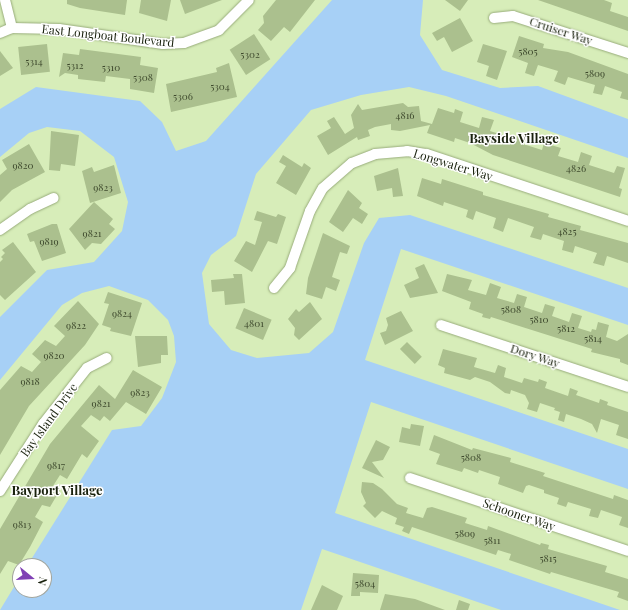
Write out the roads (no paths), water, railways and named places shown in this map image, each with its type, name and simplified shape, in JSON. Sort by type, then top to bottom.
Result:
[{"type":"street","points":[[5,0],[12,28]]},
{"type":"street","name":"East Longboat Boulevard","points":[[0,33],[12,28],[59,29],[163,44],[184,43],[219,30],[249,0]]},
{"type":"street","name":"Cruiser Way","points":[[494,18],[513,16],[628,53]]},
{"type":"street","name":"Longwater Way","points":[[274,288],[290,268],[310,211],[323,188],[352,163],[381,153],[407,151],[427,154],[628,221]]},
{"type":"street","points":[[0,230],[30,209],[54,198]]},
{"type":"street","name":"Dory Way","points":[[441,325],[628,387]]},
{"type":"street","name":"Bay Island Drive","points":[[0,491],[43,424],[87,368],[107,358]]},
{"type":"street","name":"Schooner Way","points":[[410,478],[628,551]]},
{"type":"water","points":[[332,0],[423,0],[420,35],[442,70],[500,88],[538,86],[628,119],[628,158],[446,96],[409,87],[361,95],[311,110],[256,174],[236,236],[211,255],[202,273],[209,324],[231,350],[257,358],[309,353],[333,332],[364,243],[379,218],[410,215],[628,288],[628,325],[401,249],[365,360],[628,449],[628,489],[371,402],[335,513],[620,610],[501,610],[322,549],[301,610],[0,610],[12,590],[12,598],[52,598],[52,558],[32,558],[112,430],[141,426],[162,398],[176,362],[174,336],[168,320],[148,300],[109,286],[82,293],[62,305],[0,380],[0,317],[47,270],[94,262],[122,231],[128,202],[114,157],[80,131],[47,127],[29,133],[0,157],[0,109],[36,87],[140,101],[162,122],[176,151],[206,141]]},
{"type":"district","name":"Bayside Village","points":[[514,138]]},
{"type":"district","name":"Bayport Village","points":[[57,490]]}]
